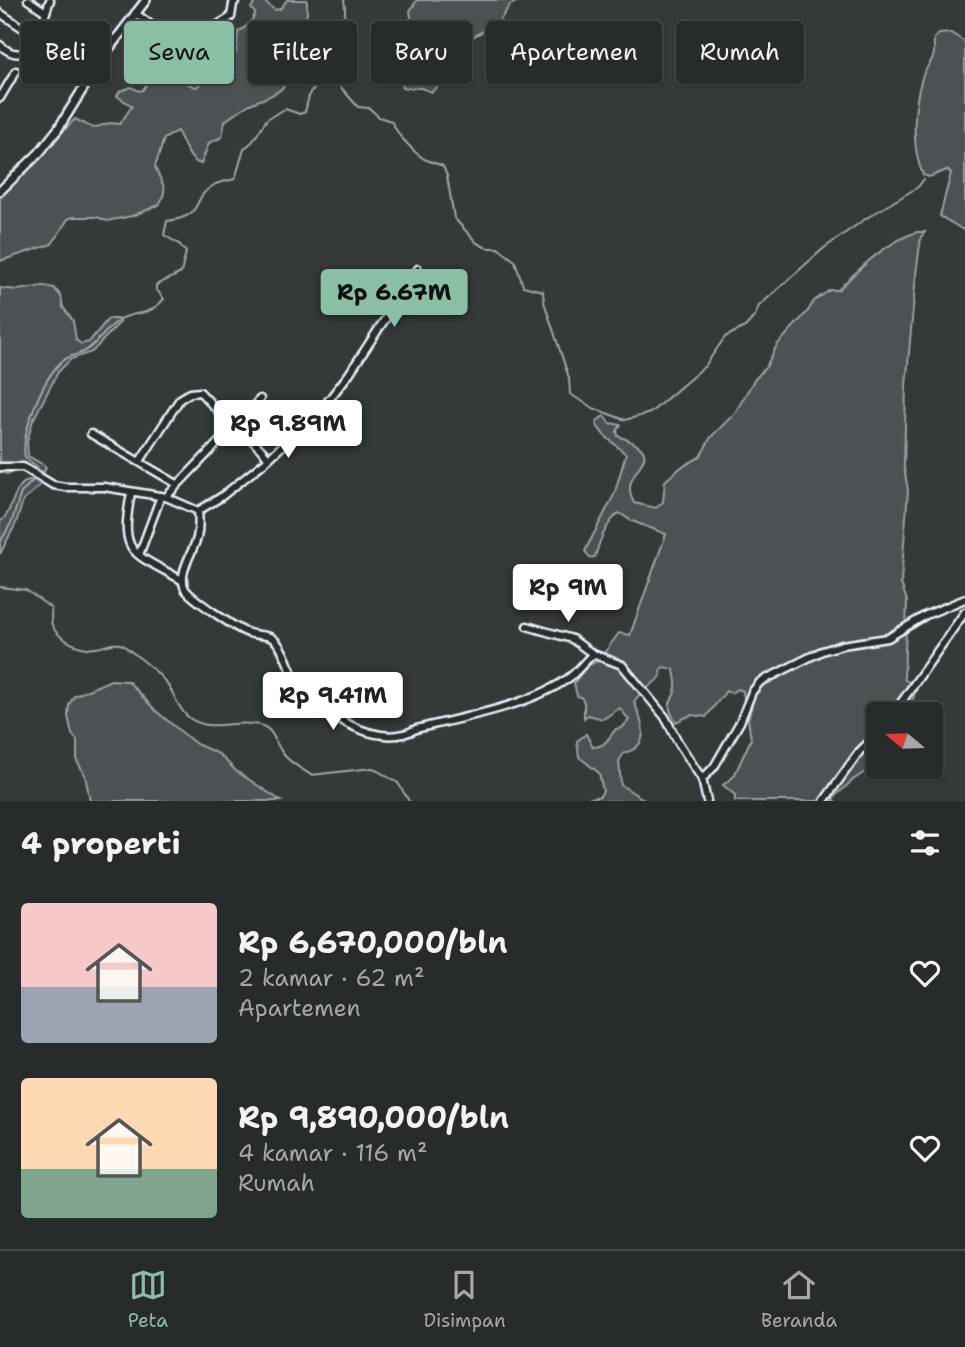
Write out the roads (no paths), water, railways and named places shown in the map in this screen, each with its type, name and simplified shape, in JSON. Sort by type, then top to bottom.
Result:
[{"type":"street","points":[[28,0],[46,12]]},
{"type":"street","points":[[43,21],[50,0]]},
{"type":"street","points":[[110,48],[146,0]]},
{"type":"street","points":[[225,21],[232,17],[236,0]]},
{"type":"street","points":[[0,13],[21,27]]},
{"type":"street","points":[[135,13],[146,21]]},
{"type":"street","points":[[0,45],[7,51],[21,54]]},
{"type":"street","points":[[0,97],[16,71]]},
{"type":"street","points":[[1,189],[39,153],[76,104],[87,84]]},
{"type":"street","points":[[198,511],[221,497],[269,458],[321,410],[349,374],[418,269]]},
{"type":"street","points":[[140,461],[180,399],[190,393],[200,392],[269,458]]},
{"type":"street","points":[[139,555],[164,497],[260,399]]},
{"type":"street","points":[[91,434],[177,484]]},
{"type":"street","points":[[0,467],[23,467],[53,485],[104,487],[164,497],[177,500],[198,511]]},
{"type":"street","points":[[131,493],[126,538],[130,548],[183,580]]},
{"type":"street","points":[[198,511],[198,534],[183,580],[186,590],[232,624],[246,632],[271,638],[276,642],[298,683],[321,708],[348,724],[384,734],[408,734],[416,729],[518,702],[563,681],[593,654]]},
{"type":"street","points":[[702,779],[714,767],[740,722],[751,692],[760,682],[822,651],[888,638],[926,615],[965,599]]},
{"type":"street","points":[[901,702],[965,612]]},
{"type":"street","points":[[527,626],[572,639],[593,654],[622,665],[666,718],[702,779],[708,801]]},
{"type":"street","points":[[824,801],[866,745]]},
{"type":"waterway","points":[[37,472],[38,468],[25,457],[24,447],[34,407],[53,371],[63,360],[88,349],[119,320],[151,310],[164,299],[156,285],[181,273],[186,252],[164,235],[167,221],[188,215],[206,190],[235,179],[244,149],[253,141],[267,119],[285,109],[300,114],[305,112],[310,92],[328,80],[335,66],[332,56],[315,43],[315,32],[342,21],[344,0]]},
{"type":"waterway","points":[[338,84],[358,107],[369,108],[379,117],[391,121],[415,152],[424,159],[443,166],[454,218],[477,243],[487,248],[498,248],[515,261],[523,286],[543,291],[544,302],[569,378],[570,394],[593,408],[625,420],[650,413],[705,366],[725,337],[745,327],[755,316],[759,306],[824,248],[918,187],[924,179]]},
{"type":"waterway","points":[[0,543],[12,521],[21,493],[35,478]]},
{"type":"waterway","points":[[0,587],[26,590],[51,608],[51,623],[59,635],[71,643],[90,648],[123,645],[162,678],[184,713],[195,722],[213,725],[260,725],[269,730],[288,759],[311,775],[373,768],[398,783],[409,801]]}]
